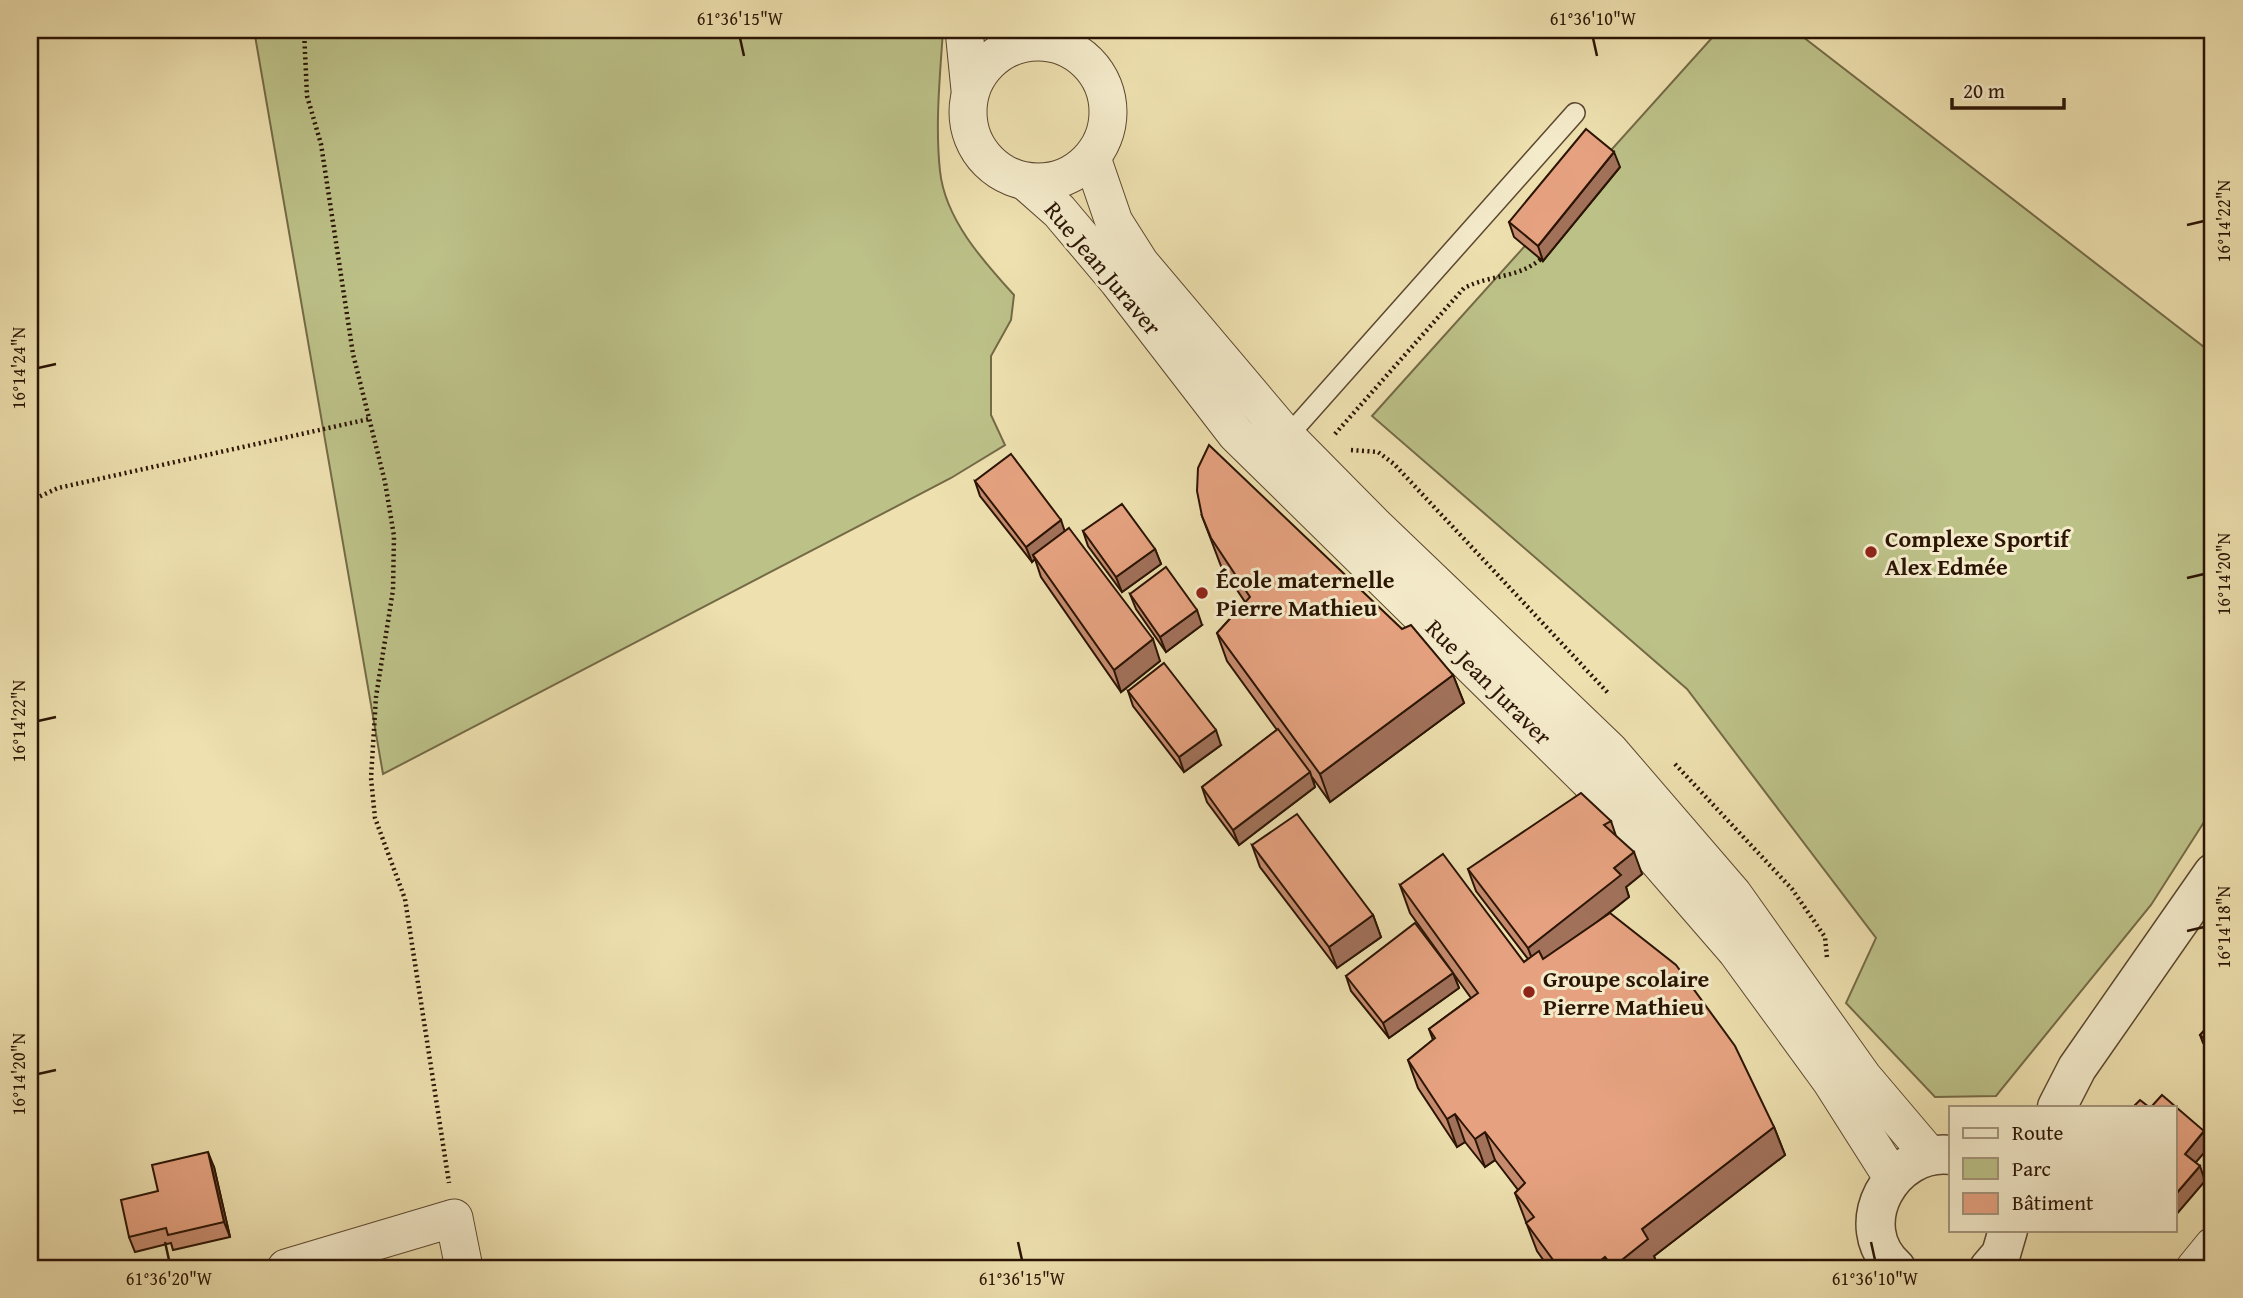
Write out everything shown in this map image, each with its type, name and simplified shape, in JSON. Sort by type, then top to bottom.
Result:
[{"type":"street","points":[[964,30],[970,90],[967,114],[972,138],[984,158],[1003,174],[1026,182],[1050,181],[1073,173],[1091,158],[1103,141],[1108,121],[1108,101],[1102,82],[1088,62],[1069,48],[1013,36],[981,69],[970,90]]},
{"type":"street","name":"Rue Jean Juraver","points":[[1091,158],[1114,222],[1140,264],[1299,449],[1609,750],[1733,894],[1863,1077],[1940,1156]]},
{"type":"street","name":"Rue Jean Juraver","points":[[1026,182],[1059,211],[1118,281],[1236,434],[1588,780],[1737,952],[1831,1081],[1892,1177]]},
{"type":"street","points":[[2058,1106],[2077,1068],[2213,873]]},
{"type":"street","points":[[2031,1106],[2077,1068]]},
{"type":"street","points":[[1883,1263],[1876,1232],[1876,1213],[1881,1194],[1892,1177],[1910,1163],[1940,1156]]},
{"type":"street","points":[[286,1268],[454,1218],[464,1268]]},
{"type":"street","points":[[2194,1268],[2213,1246]]},
{"type":"lane","points":[[1299,449],[1575,113]]},
{"type":"path","points":[[304,30],[307,96],[320,144],[353,354],[385,481],[394,536],[393,590],[376,697],[371,778],[375,818],[405,899],[454,1218]]},
{"type":"path","points":[[1299,449],[1464,288],[1479,281],[1526,271],[1541,259]]},
{"type":"path","points":[[30,501],[58,488],[369,419]]},
{"type":"green space","points":[[254,30],[943,30],[938,136],[943,189],[967,238],[1014,295],[1011,320],[991,356],[991,415],[1005,445],[951,478],[383,774]]},
{"type":"green space","name":"Complexe Sportif Alex Edmée","points":[[1719,30],[1794,30],[2213,354],[2213,808],[2151,905],[1996,1096],[1935,1097],[1846,1003],[1876,938],[1687,689],[1372,416]]},
{"type":"building","points":[[1586,129],[1614,152],[1538,246],[1509,222]]},
{"type":"building","points":[[1209,445],[1402,629],[1411,625],[1453,675],[1320,774],[1217,633],[1250,597],[1211,538],[1202,516],[1197,491],[1198,468]]},
{"type":"building","points":[[1011,454],[1061,520],[1026,547],[975,481]]},
{"type":"building","points":[[1122,504],[1155,549],[1116,577],[1083,531]]},
{"type":"building","points":[[1069,528],[1153,639],[1114,670],[1033,555]]},
{"type":"building","points":[[1166,567],[1197,610],[1160,637],[1130,594]]},
{"type":"building","points":[[1164,663],[1216,730],[1179,757],[1128,691]]},
{"type":"building","points":[[1278,729],[1310,772],[1233,830],[1202,787]]},
{"type":"building","points":[[1581,793],[1611,821],[1604,825],[1634,852],[1614,868],[1621,875],[1528,948],[1468,869]]},
{"type":"building","points":[[1297,814],[1373,915],[1329,947],[1252,845]]},
{"type":"building","points":[[1443,854],[1524,962],[1539,951],[1543,959],[1610,913],[1676,965],[1735,1046],[1774,1127],[1642,1229],[1648,1239],[1613,1267],[1605,1257],[1591,1268],[1559,1268],[1526,1223],[1534,1217],[1515,1193],[1525,1183],[1485,1132],[1475,1139],[1455,1114],[1447,1119],[1408,1060],[1435,1038],[1429,1029],[1478,993],[1400,885]]},
{"type":"building","points":[[1415,923],[1453,973],[1383,1023],[1346,976]]},
{"type":"building","points":[[2213,1021],[2213,1047],[2200,1035]]},
{"type":"building","points":[[2162,1095],[2175,1106],[2152,1106]]},
{"type":"building","points":[[2140,1100],[2148,1106],[2134,1106]]},
{"type":"building","points":[[2176,1107],[2204,1131],[2185,1154],[2200,1166],[2176,1194]]},
{"type":"building","points":[[208,1152],[224,1222],[168,1235],[166,1228],[129,1237],[121,1200],[158,1191],[152,1165]]},
{"type":"place","name":"Complexe Sportif Alex Edmée","points":[[1871,552]]},
{"type":"place","name":"École maternelle Pierre Mathieu","points":[[1202,593]]},
{"type":"place","name":"Groupe scolaire Pierre Mathieu","points":[[1529,992]]}]
